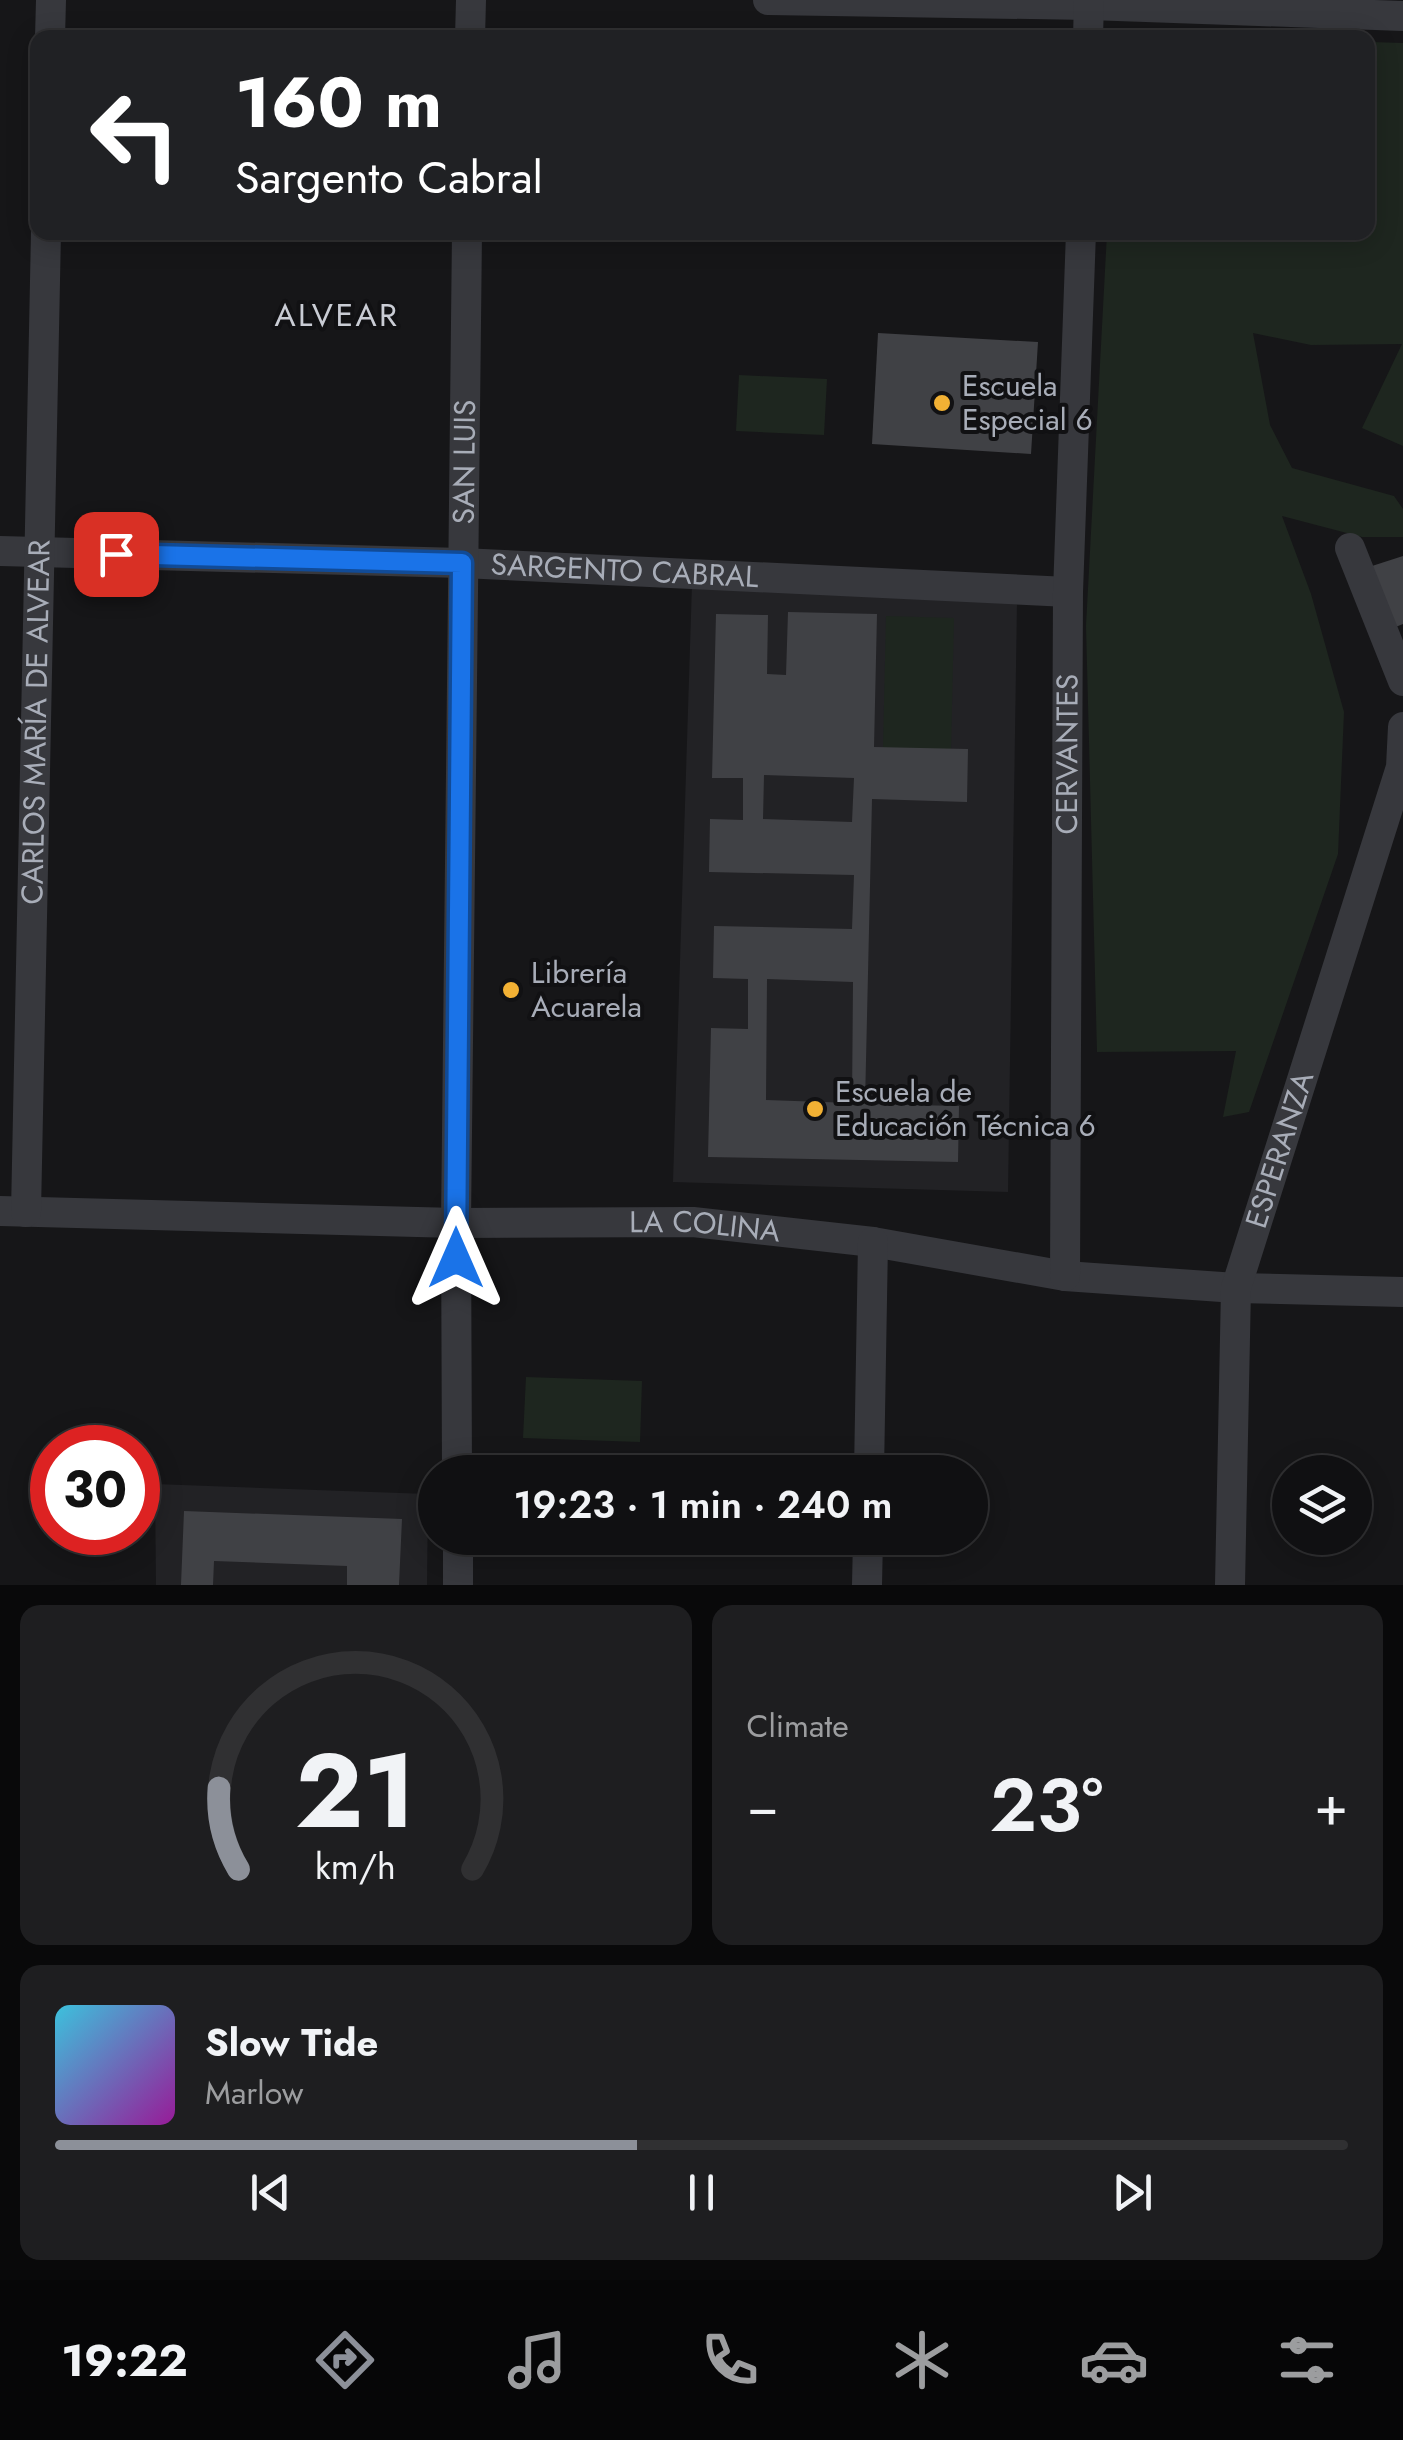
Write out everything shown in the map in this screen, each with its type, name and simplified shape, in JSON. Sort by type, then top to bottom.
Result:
[{"type":"street","points":[[50,30],[51,0]]},
{"type":"street","points":[[470,30],[471,0]]},
{"type":"street","points":[[768,0],[1089,2],[1403,16]]},
{"type":"street","points":[[1088,30],[1089,2]]},
{"type":"street","name":"CARLOS MARÍA DE ALVEAR","points":[[13,1211],[39,552],[46,240]]},
{"type":"street","name":"SAN LUIS","points":[[458,1455],[456,1223],[467,240]]},
{"type":"street","name":"CERVANTES","points":[[1065,1276],[1068,592],[1081,240]]},
{"type":"street","points":[[1350,548],[1403,680]]},
{"type":"street","name":"SARGENTO CABRAL","points":[[0,551],[462,563],[1068,592]]},
{"type":"street","name":"ESPERANZA","points":[[1230,1585],[1236,1288],[1401,767],[1403,727]]},
{"type":"street","name":"LA COLINA","points":[[13,1211],[456,1223],[692,1222],[873,1242],[1065,1276],[1236,1288],[1403,1292]]},
{"type":"street","points":[[869,1455],[873,1242]]},
{"type":"street","points":[[458,1555],[458,1585]]},
{"type":"street","points":[[867,1585],[868,1555]]},
{"type":"shaded area","points":[[1375,42],[1403,43],[1403,446],[1362,428],[1402,344],[1311,345],[1253,333],[1270,425],[1292,468],[1394,496],[1403,509],[1403,537],[1362,537],[1282,516],[1311,594],[1344,712],[1338,854],[1249,1112],[1223,1117],[1236,1051],[1097,1052],[1086,626],[1107,240],[1375,240]]},
{"type":"shaded area","points":[[739,375],[827,379],[824,435],[736,431]]},
{"type":"shaded area","points":[[692,584],[1017,601],[1008,1192],[673,1182]]},
{"type":"shaded area","points":[[886,616],[954,618],[951,750],[883,748]]},
{"type":"shaded area","points":[[526,1377],[642,1381],[640,1442],[523,1438]]},
{"type":"shaded area","points":[[160,1484],[418,1494],[418,1555],[427,1555],[427,1585],[156,1585]]},
{"type":"building","points":[[878,333],[1038,342],[1031,454],[872,444]]},
{"type":"building","points":[[1403,556],[1403,624],[1393,628],[1372,566]]},
{"type":"building","points":[[788,612],[877,614],[874,747],[968,749],[967,802],[872,799],[865,1104],[959,1106],[958,1162],[708,1157],[711,1028],[748,1029],[748,979],[713,978],[714,926],[852,929],[854,875],[709,872],[710,819],[743,820],[743,778],[712,778],[716,614],[768,615],[767,674],[786,675]],"holes":[[[764,775],[854,778],[852,822],[763,819]],[[767,979],[853,982],[852,1103],[766,1100]]]},
{"type":"building","points":[[184,1511],[402,1519],[399,1585],[347,1585],[347,1566],[214,1561],[213,1585],[181,1585]]},
{"type":"place","name":"Escuela Especial 6","points":[[942,403]]},
{"type":"place","name":"Librería Acuarela","points":[[511,990]]},
{"type":"place","name":"Escuela de Educación Técnica 6","points":[[815,1109]]},
{"type":"district","name":"ALVEAR","points":[[337,315]]},
{"type":"route","points":[[116,554],[462,563],[456,1258]]}]
